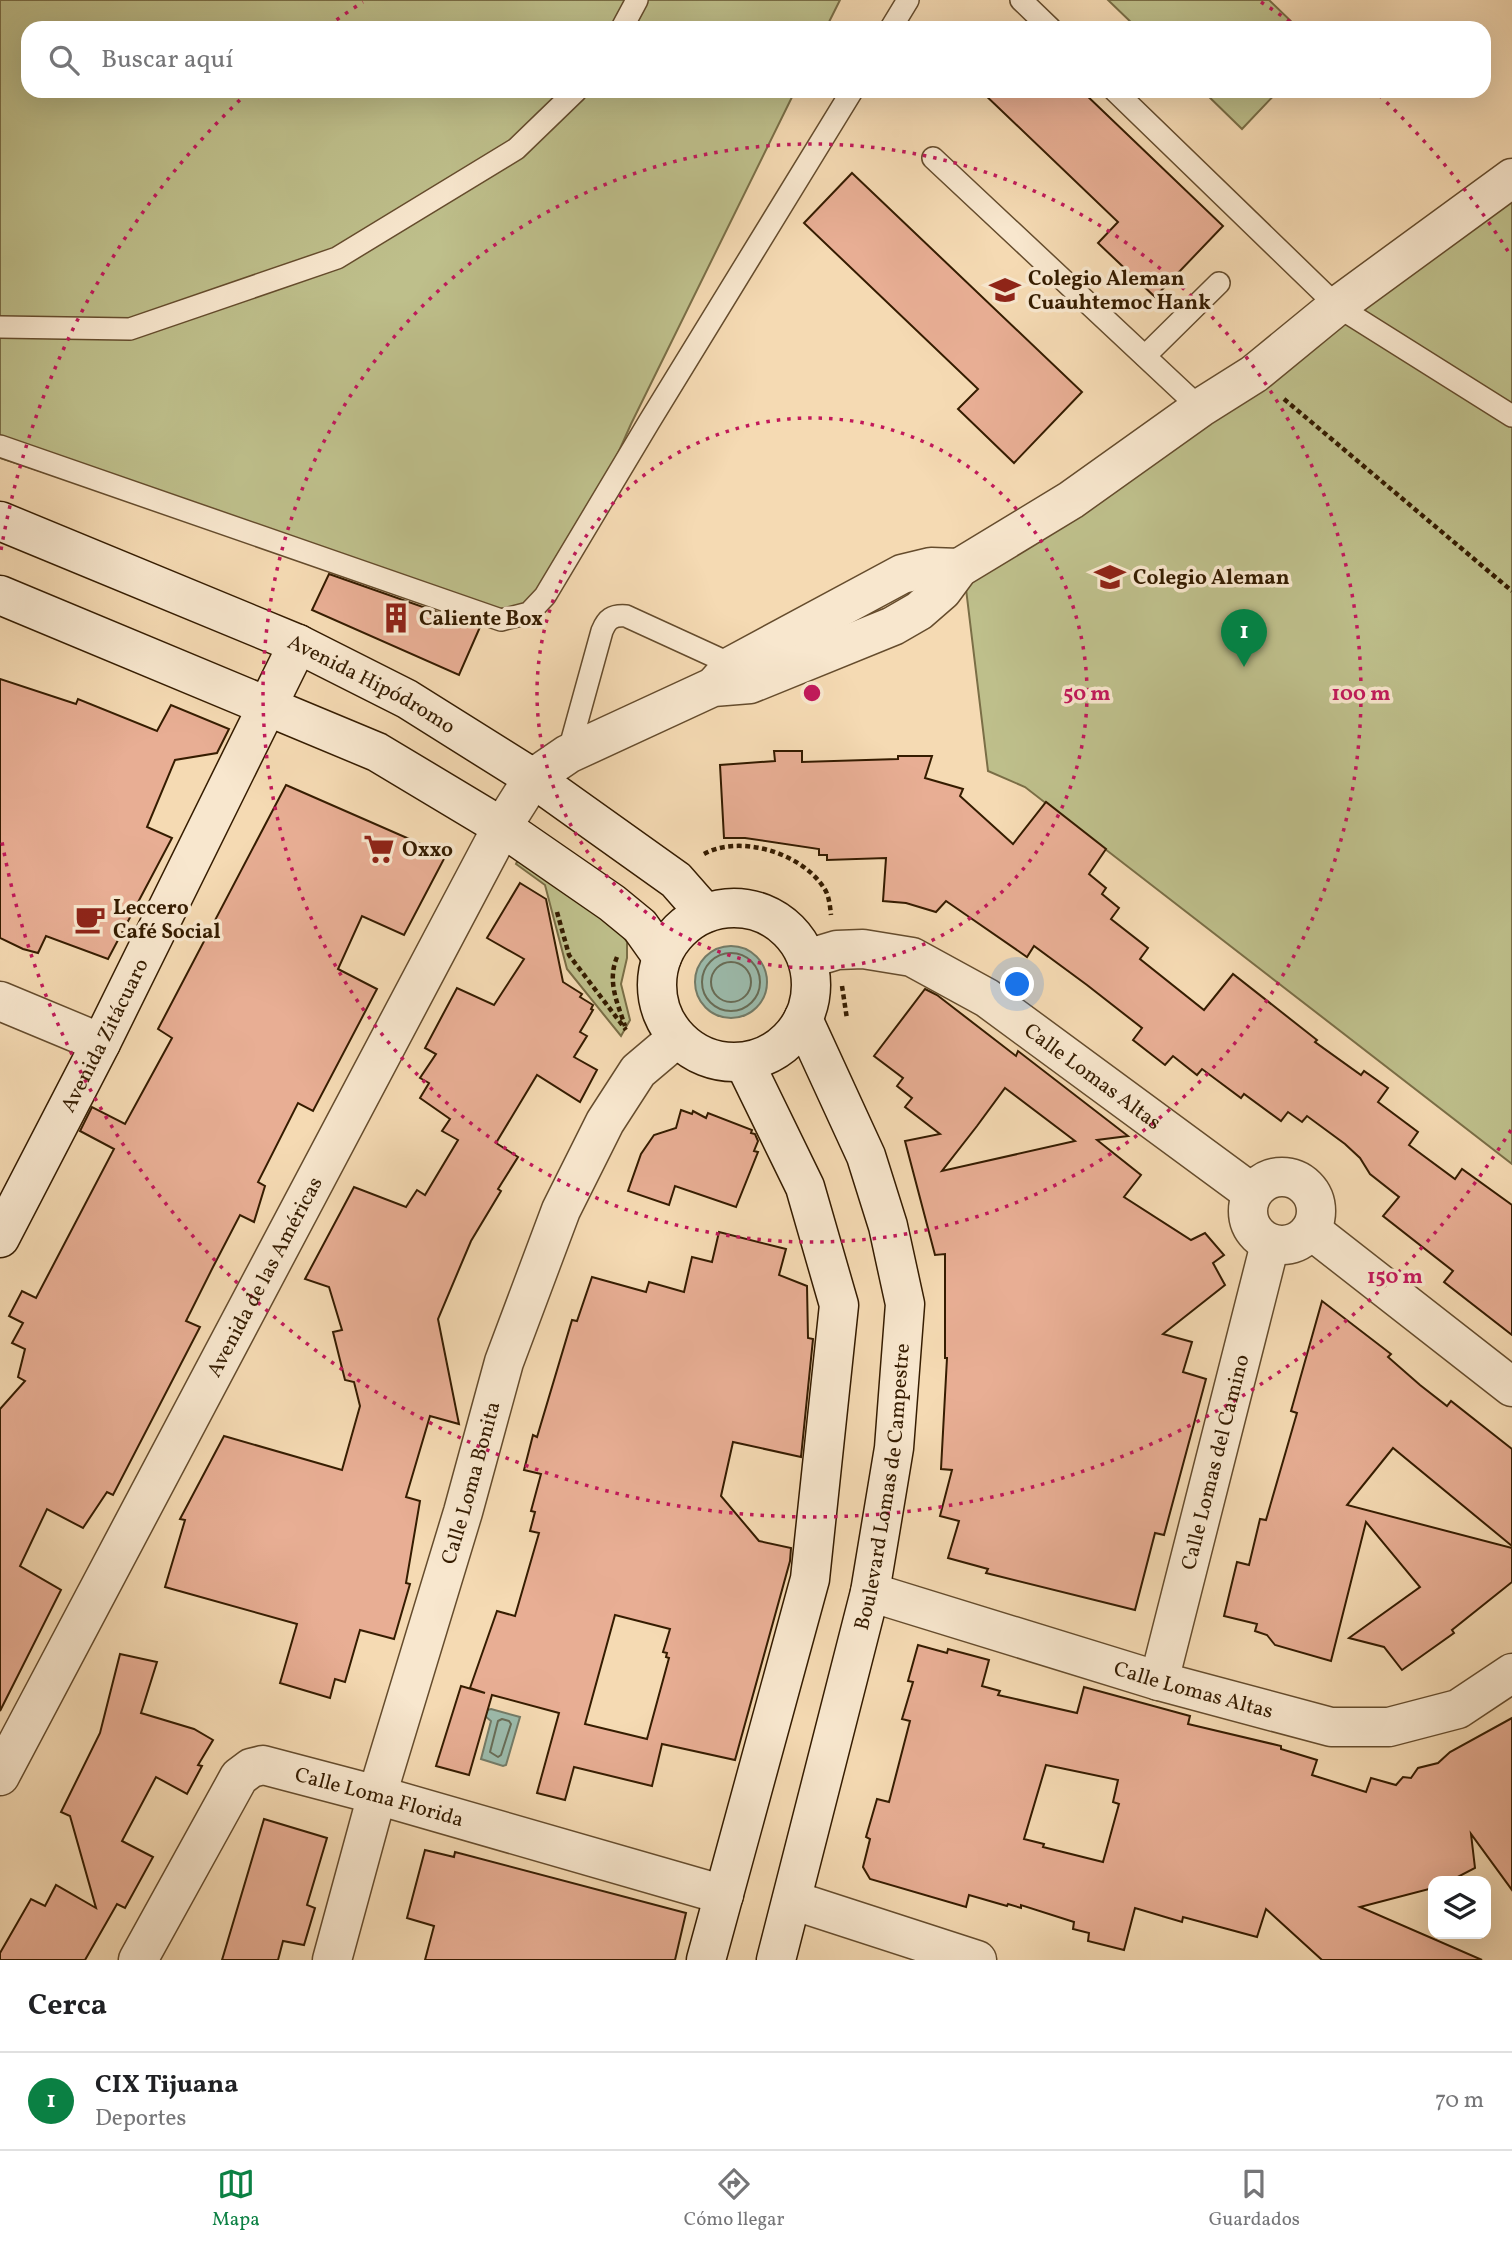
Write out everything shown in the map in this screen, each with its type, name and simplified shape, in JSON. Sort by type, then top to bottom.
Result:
[{"type":"street","points":[[533,778],[568,754],[723,676],[902,574],[930,568],[959,568],[1071,500],[1199,408],[1254,374],[1337,306],[1512,178]]},
{"type":"street","name":"Avenida Hipódromo","points":[[0,521],[298,644],[407,699],[533,778],[676,880],[705,913]]},
{"type":"street","points":[[0,595],[377,752],[502,827],[612,903],[640,926],[662,957]]},
{"type":"street","name":"Avenida Zitácuaro","points":[[0,1238],[298,644]]},
{"type":"street","name":"Avenida de las Américas","points":[[0,1776],[502,827],[533,778]]},
{"type":"street","points":[[726,908],[751,909],[775,919],[794,937],[807,960],[809,999],[803,1019],[788,1040],[767,1055],[744,1062],[719,1061],[696,1053],[677,1038],[665,1020],[658,1000],[657,978],[662,957],[672,938],[687,924],[705,913],[726,908]]},
{"type":"street","name":"Calle Lomas Altas","points":[[807,960],[837,950],[863,949],[912,957],[987,998],[1252,1194]]},
{"type":"street","points":[[0,1001],[100,1043]]},
{"type":"street","name":"Boulevard Lomas de Campestre","points":[[776,1960],[870,1592],[894,1448],[905,1304],[888,1226],[866,1156],[803,1019]]},
{"type":"street","name":"Calle Loma Bonita","points":[[332,1960],[377,1794],[463,1512],[504,1362],[561,1210],[606,1122],[638,1071],[677,1038]]},
{"type":"street","points":[[706,1960],[810,1579],[839,1305],[805,1187],[744,1062]]},
{"type":"street","points":[[1278,1176],[1293,1178],[1307,1186],[1315,1200],[1316,1215],[1311,1230],[1293,1244],[1270,1244],[1257,1236],[1249,1223],[1247,1208],[1252,1194],[1263,1182],[1278,1176]]},
{"type":"street","points":[[1311,1230],[1512,1387]]},
{"type":"street","name":"Calle Lomas del Camino","points":[[1159,1681],[1270,1244]]},
{"type":"street","name":"Calle Lomas Altas","points":[[870,1592],[1159,1681],[1331,1727],[1389,1727],[1458,1709],[1512,1673]]},
{"type":"street","name":"Calle Loma Florida","points":[[138,1960],[239,1777],[251,1768],[264,1765],[377,1794],[724,1895]]},
{"type":"street","points":[[792,1900],[977,1960]]},
{"type":"lane","points":[[626,21],[638,0]]},
{"type":"lane","points":[[895,21],[908,0]]},
{"type":"lane","points":[[1021,0],[1043,21]]},
{"type":"lane","points":[[0,327],[130,329],[337,258],[516,149],[569,98]]},
{"type":"lane","points":[[0,446],[501,620],[529,613],[545,596],[848,98]]},
{"type":"lane","points":[[1122,98],[1337,306],[1512,416]]},
{"type":"lane","points":[[933,158],[1199,408]]},
{"type":"lane","points":[[1144,356],[1219,283]]},
{"type":"lane","points":[[568,754],[602,631],[606,621],[614,615],[626,615],[723,676]]},
{"type":"path","points":[[1254,374],[1512,591]]},
{"type":"path","points":[[554,901],[569,955],[626,1030],[612,982],[618,953]]},
{"type":"green space","points":[[0,0],[840,0],[830,21],[21,21],[21,98],[792,98],[631,424],[579,541],[536,621],[481,625],[333,567],[0,458]]},
{"type":"green space","points":[[1108,0],[1269,0],[1291,21],[1130,21]]},
{"type":"green space","points":[[1210,98],[1271,98],[1242,129]]},
{"type":"green space","points":[[1512,184],[1512,1164],[1025,787],[988,771],[963,564]]},
{"type":"green space","points":[[522,851],[613,922],[627,942],[627,958],[621,984],[630,1020],[621,1036],[567,969],[545,885],[516,864]]},
{"type":"water","points":[[731,946],[751,952],[761,962],[767,982],[761,1002],[751,1012],[731,1018],[711,1012],[701,1002],[695,982],[701,962],[711,952]]},
{"type":"water","points":[[487,1710],[520,1717],[506,1765],[503,1766],[481,1759],[491,1721],[485,1716]]},
{"type":"building","points":[[988,98],[1089,98],[1223,226],[1155,297],[1098,243],[1118,222]]},
{"type":"building","points":[[852,173],[1082,392],[1014,463],[958,409],[978,389],[804,223]]},
{"type":"building","name":"Caliente Box","points":[[329,574],[480,627],[459,675],[312,610]]},
{"type":"building","points":[[0,679],[76,704],[78,699],[157,731],[171,705],[229,729],[217,753],[175,760],[147,827],[172,838],[108,959],[46,936],[38,953],[0,938]]},
{"type":"building","points":[[774,751],[802,751],[802,762],[932,756],[925,778],[963,789],[960,796],[1013,844],[1046,802],[1106,849],[1089,874],[1106,888],[1102,894],[1119,908],[1111,919],[1148,948],[1140,959],[1204,1010],[1233,974],[1317,1040],[1315,1042],[1361,1075],[1364,1071],[1388,1088],[1378,1102],[1418,1132],[1409,1145],[1455,1179],[1462,1169],[1512,1205],[1512,1335],[1444,1282],[1453,1271],[1383,1216],[1399,1197],[1370,1174],[1360,1158],[1345,1144],[1307,1116],[1302,1122],[1288,1112],[1281,1121],[1244,1094],[1241,1098],[1202,1069],[1197,1075],[1173,1056],[1165,1065],[1133,1040],[1142,1028],[1087,985],[1034,946],[1027,957],[946,901],[936,912],[906,903],[883,901],[886,858],[827,860],[827,855],[819,855],[819,849],[745,838],[724,838],[720,765],[775,761]]},
{"type":"building","points":[[286,785],[446,855],[404,935],[362,916],[338,969],[377,989],[313,1111],[298,1103],[258,1182],[265,1186],[254,1222],[240,1215],[213,1267],[186,1321],[200,1327],[113,1495],[107,1492],[83,1528],[47,1509],[20,1566],[61,1590],[0,1711],[0,1409],[25,1381],[18,1377],[25,1349],[12,1343],[23,1323],[9,1316],[22,1291],[36,1298],[114,1149],[80,1131],[92,1107],[125,1124],[172,1038],[158,1029]]},
{"type":"building","points":[[520,883],[546,899],[563,982],[593,1005],[593,1010],[580,1032],[587,1036],[574,1057],[597,1070],[580,1102],[537,1075],[496,1143],[518,1157],[471,1241],[438,1319],[459,1424],[430,1416],[406,1497],[420,1501],[406,1583],[410,1584],[394,1639],[360,1630],[345,1682],[335,1679],[330,1698],[280,1683],[297,1624],[165,1587],[185,1520],[180,1519],[224,1436],[342,1470],[360,1406],[354,1382],[345,1380],[333,1332],[342,1330],[329,1287],[305,1279],[354,1187],[406,1207],[417,1190],[425,1195],[458,1140],[442,1131],[450,1119],[420,1098],[429,1083],[420,1078],[436,1054],[425,1048],[457,988],[494,1005],[524,959],[487,938]]},
{"type":"building","points":[[925,989],[937,995],[1016,1056],[1018,1051],[1128,1136],[1097,1140],[1141,1175],[1124,1197],[1191,1240],[1205,1233],[1224,1255],[1213,1263],[1225,1285],[1163,1334],[1192,1342],[1183,1372],[1206,1379],[1164,1535],[1155,1533],[1135,1610],[986,1573],[988,1569],[948,1558],[959,1521],[940,1516],[952,1470],[941,1469],[947,1358],[945,1254],[935,1255],[905,1141],[940,1134],[905,1107],[912,1098],[897,1086],[903,1078],[874,1056]],"holes":[[[1005,1088],[1075,1141],[942,1171]]]},
{"type":"building","points":[[681,1110],[692,1114],[693,1111],[706,1118],[708,1113],[752,1130],[751,1133],[755,1134],[758,1141],[754,1151],[758,1152],[736,1207],[675,1186],[669,1205],[628,1191],[641,1154],[654,1135],[676,1128]]},
{"type":"building","points":[[719,1232],[786,1249],[779,1275],[807,1286],[808,1338],[813,1339],[801,1457],[733,1442],[721,1496],[759,1541],[791,1548],[790,1561],[735,1760],[662,1744],[652,1786],[574,1767],[565,1800],[537,1793],[559,1713],[492,1695],[469,1775],[436,1766],[461,1686],[485,1693],[470,1688],[497,1611],[515,1616],[539,1533],[530,1531],[535,1512],[531,1511],[541,1474],[524,1470],[533,1435],[537,1437],[572,1320],[577,1321],[592,1277],[646,1292],[649,1282],[684,1292],[692,1257],[712,1262]],"holes":[[[615,1615],[670,1629],[663,1652],[667,1653],[666,1657],[669,1658],[647,1739],[585,1724]]]},
{"type":"building","points":[[1322,1301],[1391,1354],[1388,1357],[1420,1385],[1447,1406],[1451,1401],[1512,1449],[1512,1546],[1393,1448],[1347,1505],[1512,1548],[1512,1582],[1452,1630],[1454,1633],[1402,1670],[1384,1647],[1349,1638],[1420,1587],[1366,1522],[1331,1661],[1275,1645],[1267,1635],[1255,1631],[1257,1624],[1224,1616],[1237,1562],[1249,1565],[1260,1519],[1266,1520],[1297,1413],[1291,1411]]},
{"type":"building","points":[[918,1645],[947,1653],[948,1649],[989,1660],[982,1686],[1000,1691],[998,1695],[1077,1713],[1084,1687],[1190,1716],[1188,1724],[1281,1746],[1281,1749],[1317,1760],[1312,1775],[1366,1792],[1371,1778],[1396,1785],[1403,1777],[1411,1778],[1418,1768],[1438,1763],[1450,1752],[1512,1718],[1512,1890],[1471,1834],[1475,1868],[1460,1876],[1428,1876],[1428,1889],[1360,1907],[1428,1937],[1428,1939],[1482,1960],[1322,1960],[1266,1909],[1257,1937],[1183,1917],[1182,1922],[1135,1908],[1124,1950],[1088,1941],[1089,1933],[1073,1929],[1074,1922],[1021,1905],[1021,1908],[1008,1904],[1007,1906],[969,1895],[966,1907],[870,1879],[863,1867],[870,1839],[866,1837],[877,1799],[889,1802],[910,1721],[902,1719],[913,1682],[908,1681]],"holes":[[[1046,1765],[1118,1780],[1113,1802],[1119,1804],[1103,1862],[1043,1847],[1044,1844],[1024,1839]]]},
{"type":"building","points":[[120,1654],[157,1662],[141,1713],[194,1729],[213,1740],[198,1765],[202,1766],[187,1794],[156,1777],[122,1841],[153,1857],[125,1908],[117,1904],[85,1960],[0,1960],[0,1953],[31,1899],[45,1906],[56,1885],[96,1908],[70,1816],[61,1812],[100,1733]]},
{"type":"building","points":[[264,1819],[327,1838],[307,1905],[315,1908],[304,1945],[283,1941],[278,1960],[222,1960]]},
{"type":"building","points":[[425,1850],[454,1857],[455,1852],[686,1913],[675,1960],[425,1960],[434,1926],[407,1918]]},
{"type":"place","name":"Colegio Aleman Cuauhtemoc Hank","points":[[1005,290]]},
{"type":"place","name":"Colegio Aleman","points":[[1110,577]]},
{"type":"place","name":"Caliente Box","points":[[396,618]]},
{"type":"place","name":"CIX Tijuana","points":[[1244,667]]},
{"type":"place","name":"Oxxo","points":[[379,849]]},
{"type":"place","name":"Leccero Café Social","points":[[90,919]]}]
